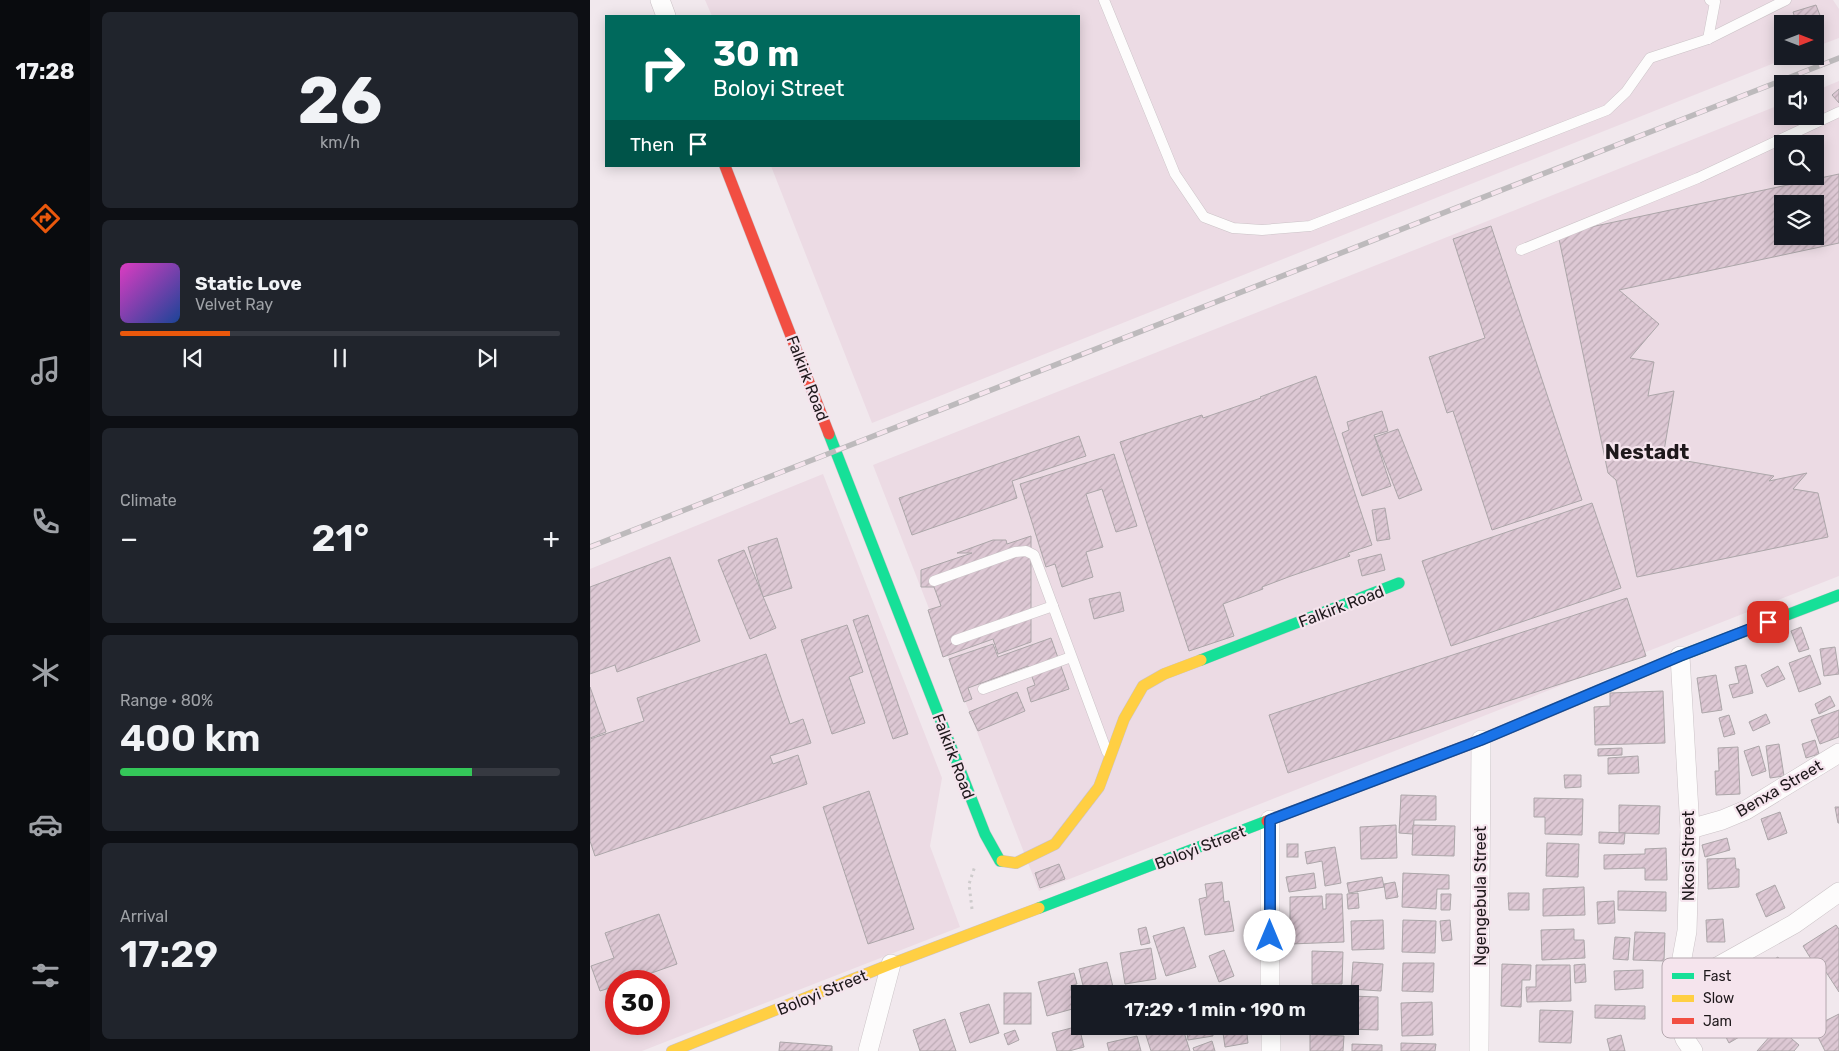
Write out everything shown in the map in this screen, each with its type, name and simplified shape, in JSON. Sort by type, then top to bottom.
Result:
[{"type":"street","points":[[660,0],[666,15]]},
{"type":"street","name":"Falkirk Road","points":[[725,167],[984,834],[1000,861],[1016,863],[1055,844],[1099,787],[1124,719],[1143,686],[1164,674],[1399,583]]},
{"type":"street","name":"Boloyi Street","points":[[672,1051],[891,964],[1481,740],[1680,656],[1839,595]]},
{"type":"street","name":"Nkosi Street","points":[[1680,656],[1690,829],[1687,931],[1682,958]]},
{"type":"street","name":"Ngengebula Street","points":[[1479,1051],[1481,740]]},
{"type":"street","name":"Benxa Street","points":[[1690,829],[1722,820],[1746,810],[1839,753]]},
{"type":"street","points":[[1270,820],[1270,985]]},
{"type":"street","points":[[1733,958],[1794,924],[1839,892]]},
{"type":"street","points":[[868,1051],[891,964]]},
{"type":"street","points":[[1270,1035],[1271,1051]]},
{"type":"street","name":"Nkosi Street","points":[[1685,1038],[1693,1051]]},
{"type":"lane","points":[[1104,0],[1175,174],[1204,217],[1233,228],[1262,230],[1310,226],[1607,110],[1626,92],[1650,58],[1708,39],[1786,0]]},
{"type":"lane","points":[[1708,39],[1715,1]]},
{"type":"lane","points":[[1521,250],[1698,178],[1839,112]]},
{"type":"lane","points":[[934,581],[1015,552],[1026,551],[1034,555],[1109,760]]},
{"type":"lane","points":[[956,640],[1053,606]]},
{"type":"lane","points":[[983,689],[1071,656]]},
{"type":"path","points":[[975,933],[969,884],[984,834]]},
{"type":"shaded area","points":[[705,0],[1833,0],[1839,9],[1839,38],[1824,44],[1824,15],[1774,15],[1774,63],[872,423],[771,167],[1080,167],[1080,15],[712,15]]},
{"type":"shaded area","points":[[1839,81],[1839,576],[1039,891],[873,465],[1774,107],[1774,125],[1824,125],[1824,87]]},
{"type":"shaded area","points":[[823,474],[942,778],[930,846],[960,927],[642,1051],[590,1051],[590,569]]},
{"type":"building","points":[[1816,5],[1820,15],[1794,15],[1793,12]]},
{"type":"building","points":[[1839,89],[1839,103],[1832,95]]},
{"type":"building","points":[[1839,174],[1839,243],[1619,290],[1659,324],[1630,358],[1654,362],[1648,396],[1674,391],[1663,457],[1774,476],[1769,481],[1807,473],[1793,489],[1818,493],[1828,537],[1637,577],[1616,480],[1608,473],[1558,234],[1787,185],[1824,185],[1824,177]]},
{"type":"building","points":[[1491,226],[1582,500],[1492,530],[1453,411],[1447,413],[1429,357],[1485,338],[1453,239]]},
{"type":"building","points":[[1316,376],[1372,545],[1348,553],[1350,556],[1291,576],[1223,604],[1234,636],[1189,651],[1120,442],[1202,415],[1203,418]]},
{"type":"building","points":[[1382,411],[1388,431],[1374,435],[1391,486],[1362,496],[1342,433],[1349,430],[1347,422]]},
{"type":"building","points":[[1398,429],[1422,490],[1399,499],[1375,437]]},
{"type":"building","points":[[1079,436],[1086,456],[1012,481],[1017,498],[912,535],[899,498]]},
{"type":"building","points":[[1114,454],[1137,526],[1116,532],[1102,489],[1086,494],[1103,547],[1086,552],[1093,577],[1062,587],[1055,564],[1046,567],[1020,484]]},
{"type":"building","points":[[1592,503],[1621,588],[1451,646],[1422,561]]},
{"type":"building","points":[[1385,508],[1390,539],[1377,541],[1372,510]]},
{"type":"building","points":[[1031,536],[1031,642],[998,654],[993,639],[943,657],[928,610],[941,606],[934,587],[921,587],[921,570],[972,553],[957,553],[993,540],[1006,540],[1007,544]]},
{"type":"building","points":[[777,538],[792,588],[763,597],[748,547]]},
{"type":"building","points":[[744,550],[776,628],[750,639],[718,560]]},
{"type":"building","points":[[1381,554],[1385,570],[1362,576],[1358,560]]},
{"type":"building","points":[[670,557],[700,641],[617,672],[615,665],[590,674],[590,587]]},
{"type":"building","points":[[1120,592],[1124,611],[1094,619],[1089,599]]},
{"type":"building","points":[[1627,598],[1646,656],[1288,773],[1269,715]]},
{"type":"building","points":[[868,615],[908,734],[893,739],[853,620]]},
{"type":"building","points":[[847,625],[863,672],[849,677],[865,723],[832,734],[801,640]]},
{"type":"building","points":[[1801,627],[1809,649],[1799,652],[1791,631]]},
{"type":"building","points":[[1051,638],[1069,689],[1031,702],[1027,688],[1035,685],[1028,666],[968,688],[972,699],[964,702],[949,659],[993,644],[998,657]]},
{"type":"building","points":[[1835,647],[1839,674],[1824,676],[1820,649]]},
{"type":"building","points":[[766,654],[790,724],[803,719],[811,743],[770,756],[773,764],[798,755],[807,784],[595,856],[590,841],[590,739],[644,721],[637,698]]},
{"type":"building","points":[[1810,655],[1821,684],[1799,692],[1789,663]]},
{"type":"building","points":[[1746,665],[1753,693],[1733,698],[1729,685],[1739,683],[1735,667]]},
{"type":"building","points":[[1778,666],[1785,679],[1767,687],[1761,675]]},
{"type":"building","points":[[1716,675],[1722,710],[1702,713],[1697,678]]},
{"type":"building","points":[[590,687],[606,732],[590,738]]},
{"type":"building","points":[[1663,691],[1665,743],[1595,745],[1594,707],[1610,706],[1610,693]]},
{"type":"building","points":[[1017,692],[1025,711],[978,731],[969,712]]},
{"type":"building","points":[[1830,696],[1835,706],[1819,714],[1815,704]]},
{"type":"building","points":[[1839,710],[1839,737],[1820,744],[1811,720]]},
{"type":"building","points":[[1766,714],[1770,723],[1753,731],[1749,722]]},
{"type":"building","points":[[1729,715],[1735,734],[1724,737],[1719,718]]},
{"type":"building","points":[[1815,740],[1819,754],[1806,758],[1802,744]]},
{"type":"building","points":[[1779,744],[1784,776],[1770,778],[1766,746]]},
{"type":"building","points":[[1759,746],[1766,771],[1752,776],[1744,751]]},
{"type":"building","points":[[1738,747],[1740,794],[1716,795],[1715,771],[1719,771],[1718,748]]},
{"type":"building","points":[[1622,748],[1622,755],[1598,756],[1598,749]]},
{"type":"building","points":[[1638,756],[1639,773],[1608,774],[1608,758]]},
{"type":"building","points":[[1564,775],[1581,775],[1581,787],[1565,788]]},
{"type":"building","points":[[869,791],[914,929],[868,944],[823,807]]},
{"type":"building","points":[[1401,795],[1436,796],[1436,820],[1414,820],[1413,834],[1399,833]]},
{"type":"building","points":[[1534,798],[1583,799],[1582,835],[1545,834],[1545,817],[1534,817]]},
{"type":"building","points":[[1619,805],[1660,806],[1659,834],[1619,833]]},
{"type":"building","points":[[1835,807],[1839,807],[1839,823],[1838,823]]},
{"type":"building","points":[[1780,812],[1787,833],[1768,840],[1761,819]]},
{"type":"building","points":[[1396,825],[1397,858],[1361,859],[1360,827]]},
{"type":"building","points":[[1413,825],[1455,826],[1454,856],[1412,855]]},
{"type":"building","points":[[1599,832],[1625,833],[1624,844],[1599,843]]},
{"type":"building","points":[[1727,838],[1730,850],[1705,857],[1702,845]]},
{"type":"building","points":[[1547,843],[1579,844],[1578,877],[1546,876]]},
{"type":"building","points":[[1287,844],[1298,844],[1298,857],[1287,857]]},
{"type":"building","points":[[1335,847],[1341,883],[1325,886],[1322,861],[1307,864],[1305,852]]},
{"type":"building","points":[[1666,848],[1667,880],[1645,880],[1645,868],[1604,869],[1604,855],[1645,854],[1645,849]]},
{"type":"building","points":[[1735,858],[1736,869],[1739,869],[1739,887],[1708,889],[1707,859]]},
{"type":"building","points":[[1059,864],[1065,879],[1040,888],[1035,873]]},
{"type":"building","points":[[1314,873],[1316,888],[1289,892],[1286,877]]},
{"type":"building","points":[[1403,873],[1449,875],[1449,889],[1437,889],[1436,909],[1402,907]]},
{"type":"building","points":[[1382,877],[1384,887],[1349,893],[1347,883]]},
{"type":"building","points":[[1222,882],[1224,902],[1229,901],[1234,931],[1205,935],[1199,899],[1207,897],[1205,884]]},
{"type":"building","points":[[1395,882],[1398,897],[1386,899],[1384,884]]},
{"type":"building","points":[[1775,885],[1785,908],[1766,917],[1756,894]]},
{"type":"building","points":[[1584,887],[1585,915],[1543,916],[1543,889]]},
{"type":"building","points":[[1618,891],[1666,892],[1666,911],[1618,910]]},
{"type":"building","points":[[1358,893],[1359,908],[1348,909],[1347,894]]},
{"type":"building","points":[[1508,893],[1529,893],[1529,910],[1509,910]]},
{"type":"building","points":[[1326,894],[1342,894],[1344,942],[1290,944],[1290,897],[1322,896],[1323,909],[1326,909]]},
{"type":"building","points":[[1441,894],[1451,894],[1450,910],[1441,910]]},
{"type":"building","points":[[1614,901],[1615,923],[1598,924],[1597,902]]},
{"type":"building","points":[[659,914],[677,964],[660,970],[605,970],[605,989],[600,991],[591,966],[614,958],[605,933]]},
{"type":"building","points":[[1723,919],[1725,942],[1707,942],[1706,920]]},
{"type":"building","points":[[1383,920],[1384,949],[1352,950],[1351,921]]},
{"type":"building","points":[[1403,920],[1436,921],[1435,953],[1402,952]]},
{"type":"building","points":[[1450,920],[1452,940],[1442,941],[1440,921]]},
{"type":"building","points":[[1836,925],[1839,929],[1839,992],[1826,972],[1826,958],[1810,958],[1803,946]]},
{"type":"building","points":[[1146,927],[1150,943],[1141,945],[1138,929]]},
{"type":"building","points":[[1184,927],[1196,967],[1166,976],[1153,936]]},
{"type":"building","points":[[1574,929],[1574,940],[1584,940],[1585,958],[1542,960],[1541,930]]},
{"type":"building","points":[[1635,932],[1665,933],[1664,958],[1662,958],[1662,961],[1633,960]]},
{"type":"building","points":[[1615,937],[1630,938],[1628,960],[1613,959]]},
{"type":"building","points":[[1151,948],[1156,979],[1125,984],[1120,953]]},
{"type":"building","points":[[1224,950],[1234,976],[1219,982],[1209,956]]},
{"type":"building","points":[[1312,951],[1343,952],[1342,984],[1312,984]]},
{"type":"building","points":[[1107,962],[1113,985],[1083,985],[1079,969]]},
{"type":"building","points":[[1353,962],[1383,964],[1381,991],[1359,990],[1359,985],[1351,985]]},
{"type":"building","points":[[1403,963],[1434,963],[1433,992],[1402,991]]},
{"type":"building","points":[[1502,964],[1531,965],[1530,980],[1522,980],[1521,1007],[1501,1006]]},
{"type":"building","points":[[1585,964],[1586,982],[1575,983],[1574,965]]},
{"type":"building","points":[[1536,965],[1570,965],[1571,1001],[1527,1002],[1526,987],[1536,987]]},
{"type":"building","points":[[1643,970],[1643,988],[1615,990],[1614,971]]},
{"type":"building","points":[[1074,973],[1077,984],[1070,986],[1071,1009],[1047,1016],[1038,982]]},
{"type":"building","points":[[1004,993],[1031,993],[1031,1024],[1004,1024]]},
{"type":"building","points":[[1359,996],[1378,997],[1378,1030],[1359,1029]]},
{"type":"building","points":[[1432,1002],[1433,1035],[1402,1036],[1401,1003]]},
{"type":"building","points":[[989,1004],[999,1033],[970,1043],[960,1013]]},
{"type":"building","points":[[1595,1005],[1645,1006],[1645,1019],[1595,1018]]},
{"type":"building","points":[[1540,1010],[1573,1011],[1571,1043],[1539,1042]]},
{"type":"building","points":[[1839,1014],[1839,1051],[1825,1051],[1818,1038],[1826,1038],[1826,1020]]},
{"type":"building","points":[[945,1019],[956,1051],[920,1051],[913,1030]]},
{"type":"building","points":[[1071,1028],[1071,1035],[1081,1035],[1084,1047],[1069,1051],[1057,1051],[1052,1033]]},
{"type":"building","points":[[1015,1030],[1019,1040],[1008,1045],[1004,1034]]},
{"type":"building","points":[[1146,1035],[1185,1035],[1190,1051],[1151,1051]]},
{"type":"building","points":[[1187,1035],[1213,1035],[1213,1036],[1188,1040]]},
{"type":"building","points":[[1223,1035],[1247,1035],[1248,1043],[1225,1047]]},
{"type":"building","points":[[1310,1035],[1344,1036],[1343,1051],[1310,1051]]},
{"type":"building","points":[[1621,1035],[1625,1051],[1610,1051],[1607,1039]]},
{"type":"building","points":[[1137,1036],[1141,1051],[1109,1051],[1107,1043]]},
{"type":"building","points":[[1726,1038],[1738,1038],[1729,1043]]},
{"type":"building","points":[[1768,1038],[1791,1038],[1799,1045],[1794,1051],[1757,1051]]},
{"type":"building","points":[[1212,1041],[1215,1051],[1194,1051],[1193,1048]]},
{"type":"building","points":[[780,1042],[832,1046],[832,1051],[779,1051]]},
{"type":"building","points":[[1401,1043],[1436,1044],[1435,1051],[1401,1051]]},
{"type":"building","points":[[1352,1044],[1382,1045],[1382,1051],[1352,1051]]},
{"type":"railway","points":[[590,547],[1839,58]]},
{"type":"traffic: fast","points":[[829,434],[985,834],[1000,861],[1002,861]]},
{"type":"traffic: fast","points":[[1201,660],[1399,583]]},
{"type":"traffic: fast","points":[[1576,700],[1680,656],[1839,595]]},
{"type":"traffic: fast","points":[[1039,908],[1267,821]]},
{"type":"traffic: slow","points":[[1002,861],[1016,863],[1055,844],[1099,787],[1124,719],[1143,686],[1164,674],[1201,660]]},
{"type":"traffic: slow","points":[[672,1051],[891,964],[1039,908]]},
{"type":"traffic: jam","points":[[725,167],[829,434]]},
{"type":"traffic: jam","points":[[1267,821],[1481,740],[1576,700]]},
{"type":"district","name":"Nestadt","points":[[1647,452]]},
{"type":"route","points":[[1270,936],[1270,820],[1481,740],[1680,656],[1768,622]]}]
